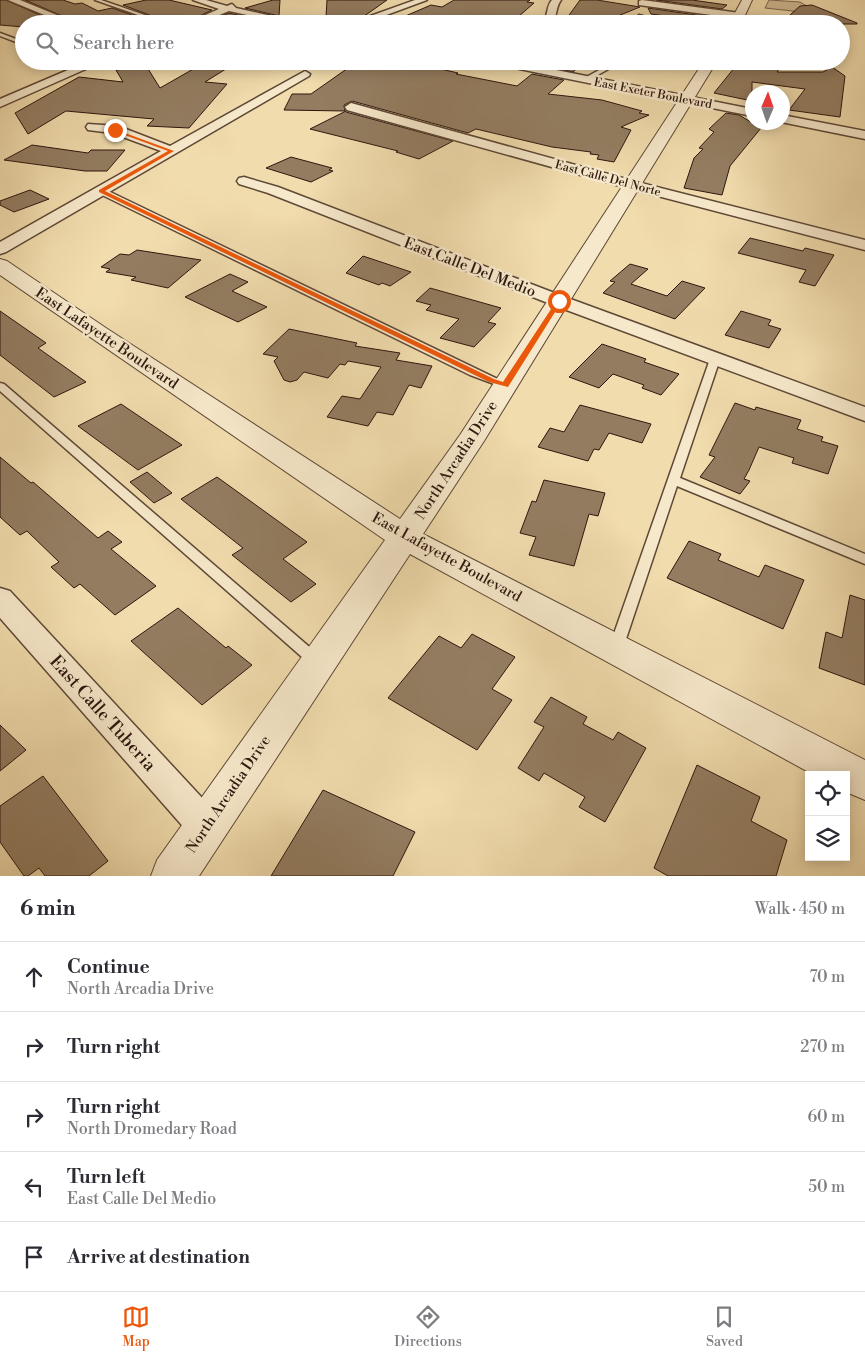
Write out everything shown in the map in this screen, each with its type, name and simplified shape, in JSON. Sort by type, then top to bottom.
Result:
[{"type":"street","points":[[12,0],[51,15]]},
{"type":"street","points":[[197,0],[261,15]]},
{"type":"street","points":[[379,15],[423,0]]},
{"type":"street","points":[[552,15],[552,4],[557,0]]},
{"type":"street","points":[[740,15],[747,0]]},
{"type":"street","points":[[635,2],[709,15]]},
{"type":"street","points":[[211,15],[241,3]]},
{"type":"street","points":[[0,103],[80,70]]},
{"type":"street","name":"East Exeter Boulevard","points":[[537,70],[745,112]]},
{"type":"street","name":"North Arcadia Drive","points":[[173,876],[318,662],[405,538],[559,301],[705,70]]},
{"type":"street","points":[[0,249],[304,74]]},
{"type":"street","points":[[6,89],[20,95]]},
{"type":"street","name":"East Calle Del Norte","points":[[351,107],[632,185],[865,245]]},
{"type":"street","points":[[790,121],[865,135]]},
{"type":"street","points":[[92,127],[114,129],[172,151]]},
{"type":"street","name":"East Calle Del Medio","points":[[244,181],[273,190],[559,301],[865,414]]},
{"type":"street","name":"East Lafayette Boulevard","points":[[0,265],[98,333],[405,538],[865,781]]},
{"type":"street","name":"East Calle Tuberia","points":[[0,599],[206,827]]},
{"type":"lane","points":[[97,0],[142,15]]},
{"type":"lane","points":[[0,34],[15,40]]},
{"type":"lane","points":[[585,80],[603,70]]},
{"type":"lane","points":[[101,191],[465,368],[505,385]]},
{"type":"lane","points":[[616,649],[715,359]]},
{"type":"lane","points":[[0,386],[318,662]]},
{"type":"lane","points":[[674,480],[865,559]]},
{"type":"shaded area","points":[[769,0],[800,2],[820,14],[765,8]]},
{"type":"building","points":[[0,0],[6,0],[40,15],[15,15],[15,26],[0,25]]},
{"type":"building","points":[[25,0],[63,0],[75,4],[82,3],[98,11],[112,8],[132,15],[60,15]]},
{"type":"building","points":[[146,0],[169,0],[212,10],[202,15],[149,15],[123,5]]},
{"type":"building","points":[[273,0],[280,0],[279,15],[245,8]]},
{"type":"building","points":[[327,0],[387,0],[366,15],[326,15]]},
{"type":"building","points":[[454,0],[530,0],[527,2],[534,3],[520,15],[408,15],[431,5],[442,7]]},
{"type":"building","points":[[580,0],[597,0],[640,7],[620,15],[569,15]]},
{"type":"building","points":[[656,0],[692,0],[727,5],[722,9]]},
{"type":"building","points":[[812,5],[837,15],[790,15],[800,6]]},
{"type":"building","points":[[648,8],[696,15],[658,15],[651,14]]},
{"type":"building","points":[[850,20],[857,23],[850,24]]},
{"type":"building","points":[[116,70],[149,70],[160,88],[192,70],[224,70],[205,82],[227,84],[189,128],[147,126],[154,119],[66,111],[28,134],[15,113],[79,77],[123,82]]},
{"type":"building","points":[[345,70],[445,70],[458,73],[456,74],[517,86],[532,74],[564,80],[548,94],[602,100],[642,111],[639,113],[649,115],[621,127],[631,130],[614,162],[597,159],[599,155],[590,154],[591,152],[552,147],[476,129],[468,133],[352,101],[344,105],[345,111],[284,110],[292,94],[311,94]]},
{"type":"building","points":[[733,70],[823,72],[836,70],[845,76],[840,117],[790,110],[805,89],[790,87],[790,85],[752,82],[752,85],[745,85],[745,100],[714,93]]},
{"type":"building","points":[[346,111],[453,141],[419,159],[396,152],[398,151],[310,129]]},
{"type":"building","points":[[726,113],[739,115],[745,119],[745,130],[759,130],[730,166],[722,195],[684,188],[694,158],[703,149],[699,148],[714,132],[709,129]]},
{"type":"building","points":[[32,145],[88,153],[91,150],[125,150],[107,171],[85,171],[4,160]]},
{"type":"building","points":[[291,157],[332,168],[329,170],[333,171],[311,182],[266,168]]},
{"type":"building","points":[[30,190],[49,199],[14,212],[0,205],[0,201]]},
{"type":"building","points":[[750,238],[803,251],[805,248],[834,255],[815,286],[799,282],[806,270],[738,253]]},
{"type":"building","points":[[137,250],[201,260],[168,288],[131,280],[136,277],[106,272],[110,269],[101,267],[120,254],[129,255]]},
{"type":"building","points":[[363,256],[411,272],[390,286],[382,283],[379,285],[346,273]]},
{"type":"building","points":[[630,264],[648,269],[631,284],[667,296],[682,281],[705,288],[675,319],[603,293],[615,282],[610,281]]},
{"type":"building","points":[[230,274],[248,282],[232,291],[267,307],[238,322],[185,297]]},
{"type":"building","points":[[430,288],[501,308],[488,322],[496,324],[474,347],[440,338],[459,319],[426,310],[431,305],[416,301]]},
{"type":"building","points":[[0,311],[46,343],[38,348],[86,382],[54,397],[0,355]]},
{"type":"building","points":[[741,311],[771,320],[768,325],[781,329],[769,348],[725,335]]},
{"type":"building","points":[[289,329],[357,343],[355,346],[400,353],[396,360],[432,366],[421,388],[409,385],[393,415],[377,412],[368,426],[327,417],[342,396],[360,399],[381,367],[348,361],[345,365],[340,364],[328,378],[304,372],[297,380],[290,382],[284,380],[274,361],[278,357],[263,354]]},
{"type":"building","points":[[602,344],[646,359],[644,362],[679,374],[661,395],[642,388],[644,385],[613,374],[599,388],[569,377]]},
{"type":"building","points":[[735,403],[755,410],[756,407],[801,420],[797,429],[823,437],[821,441],[838,446],[828,474],[792,463],[794,458],[759,447],[744,479],[750,481],[740,494],[700,477],[715,457],[709,455]]},
{"type":"building","points":[[121,404],[182,445],[138,470],[78,426]]},
{"type":"building","points":[[580,405],[651,424],[642,443],[609,433],[599,450],[594,449],[588,461],[538,447],[550,428],[564,432]]},
{"type":"building","points":[[0,457],[31,483],[33,482],[98,538],[108,531],[122,542],[111,549],[156,586],[115,615],[80,584],[74,588],[51,567],[59,562],[27,531],[20,535],[0,517]]},
{"type":"building","points":[[147,472],[172,493],[154,503],[130,482]]},
{"type":"building","points":[[217,477],[307,542],[283,559],[316,584],[291,602],[232,555],[243,548],[181,499]]},
{"type":"building","points":[[544,480],[605,493],[598,516],[589,514],[574,566],[529,555],[536,537],[520,533],[532,501],[536,502]]},
{"type":"building","points":[[689,541],[721,554],[718,560],[759,577],[765,565],[804,580],[783,629],[667,578]]},
{"type":"building","points":[[850,595],[865,600],[865,685],[819,668],[826,632],[842,638]]},
{"type":"building","points":[[178,608],[226,648],[228,646],[252,665],[202,705],[131,641]]},
{"type":"building","points":[[472,634],[515,657],[492,689],[512,700],[477,750],[388,698],[439,636],[461,648]]},
{"type":"building","points":[[551,697],[587,717],[583,724],[613,740],[618,732],[646,748],[605,822],[579,807],[585,797],[544,773],[539,781],[518,768],[544,727],[534,722]]},
{"type":"building","points":[[0,725],[26,750],[0,771]]},
{"type":"building","points":[[697,765],[760,797],[751,821],[787,840],[776,876],[668,876],[654,868]]},
{"type":"building","points":[[43,776],[108,861],[89,876],[45,876],[39,868],[28,876],[24,876],[0,842],[0,806]]},
{"type":"building","points":[[323,790],[415,832],[393,876],[271,876]]},
{"type":"route","points":[[115,130],[172,151],[101,191],[491,381],[505,385],[559,301]]}]
